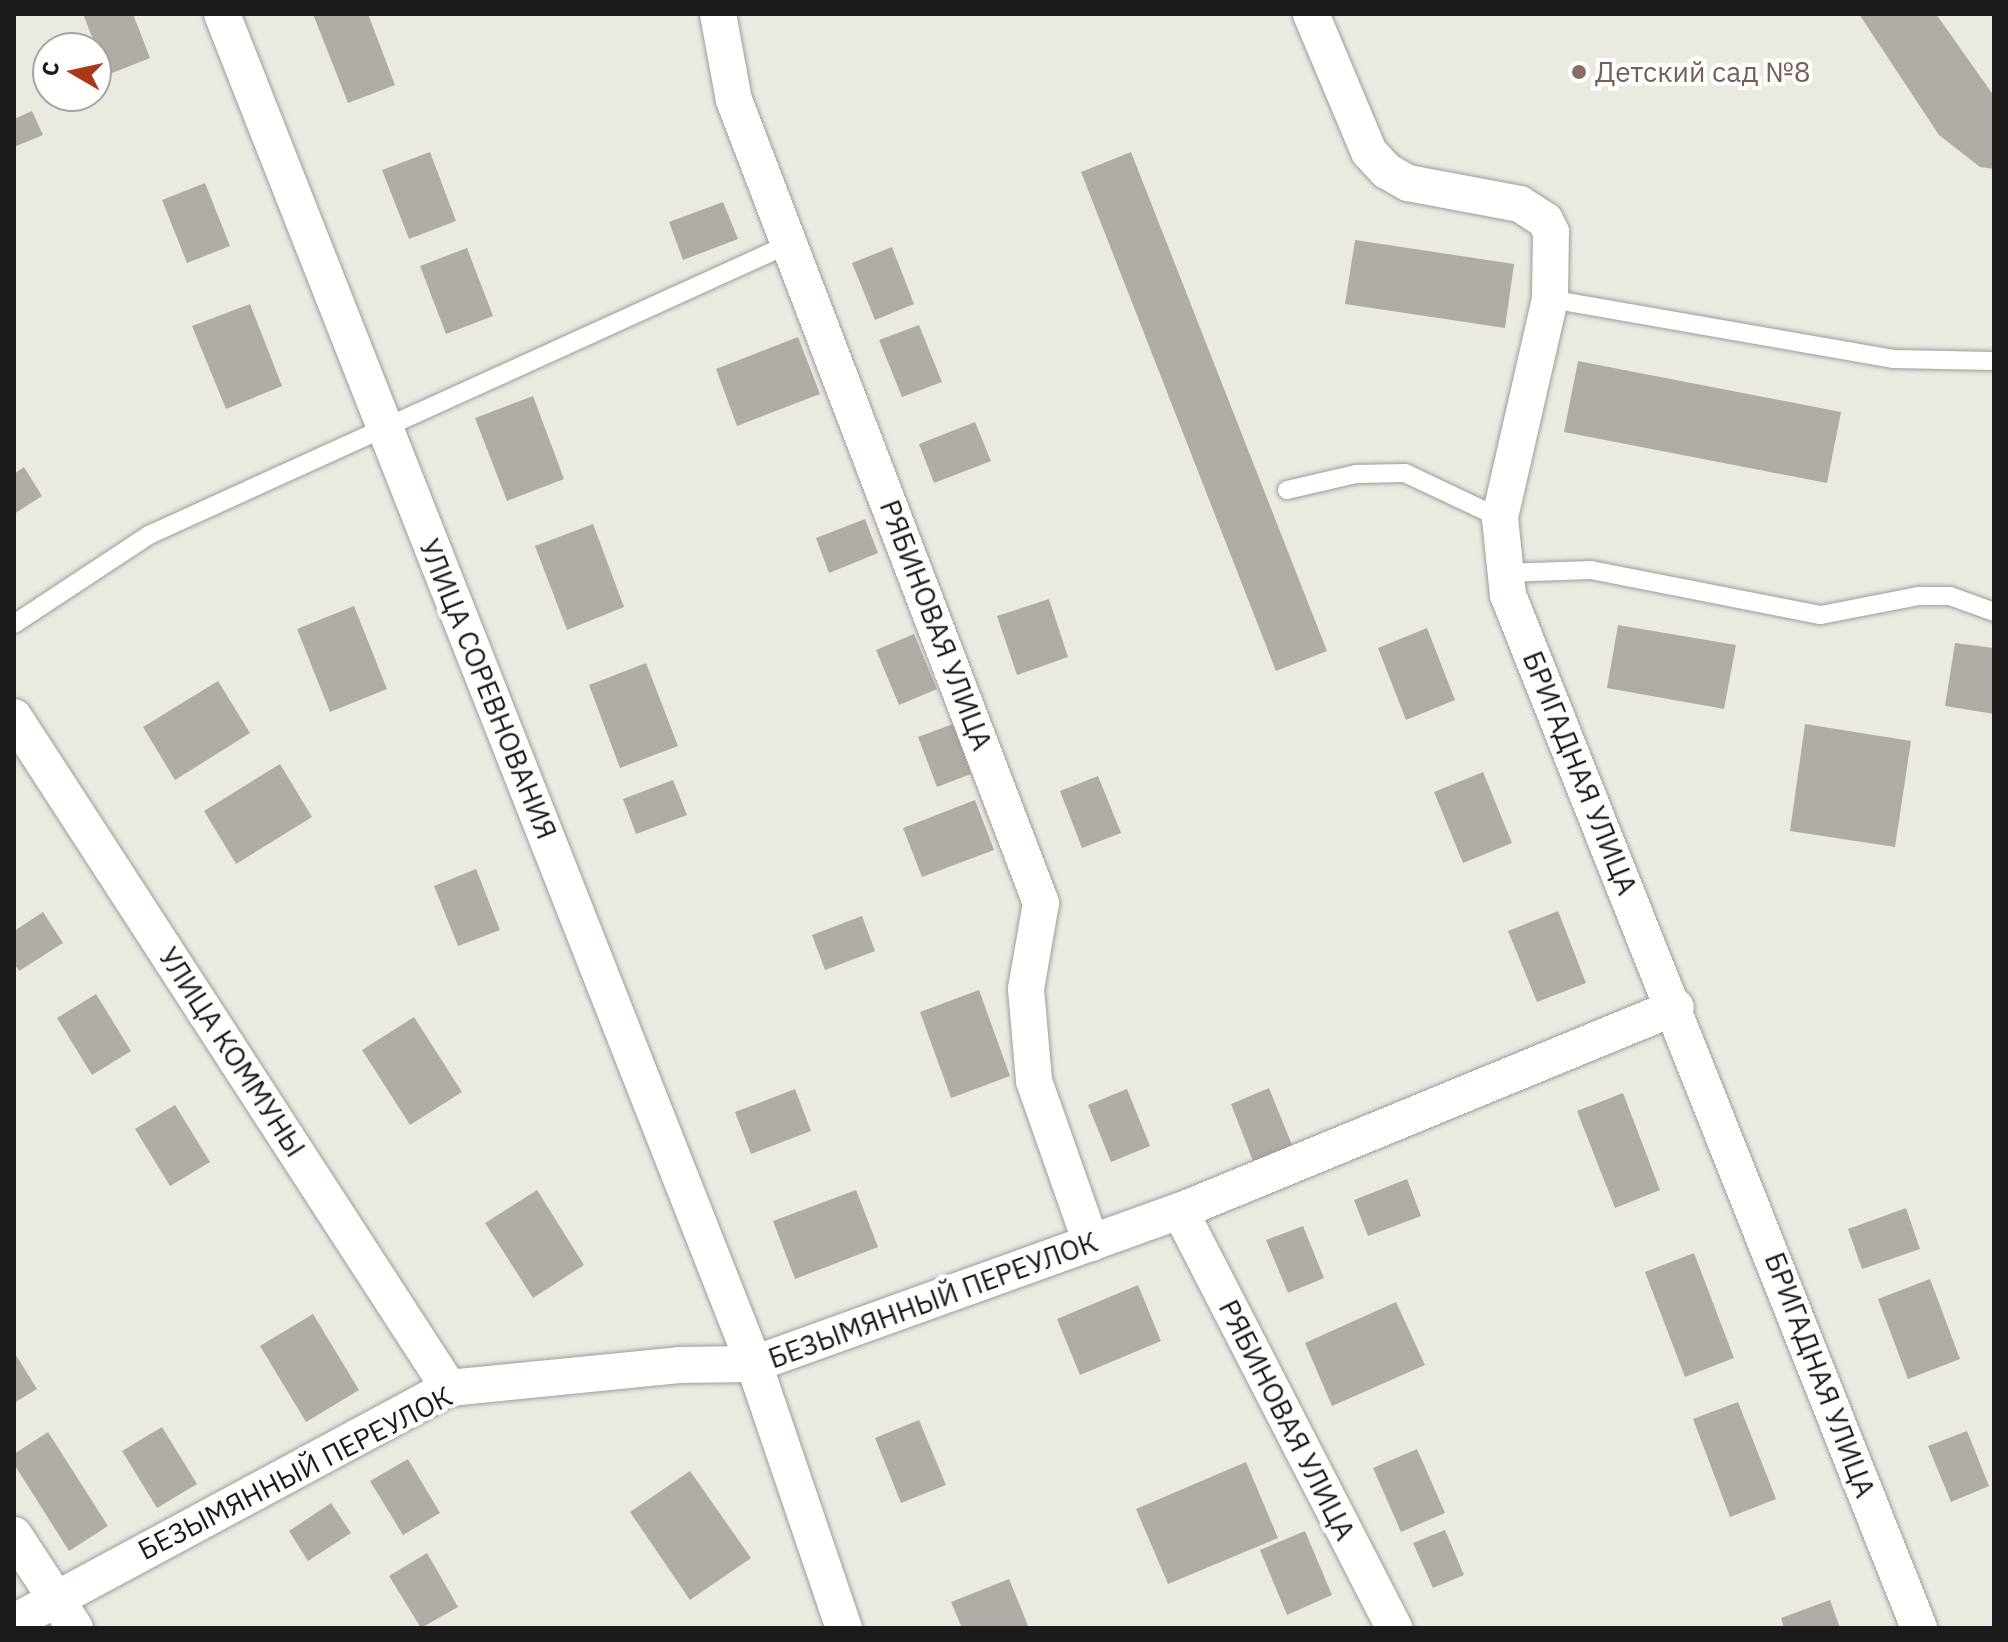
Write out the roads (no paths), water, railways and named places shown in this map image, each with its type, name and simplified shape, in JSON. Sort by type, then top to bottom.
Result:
[{"type":"street","name":"УЛИЦА СОРЕВНОВАНИЯ","points":[[222,14],[754,1364],[844,1628]]},
{"type":"street","name":"РЯБИНОВАЯ УЛИЦА","points":[[718,14],[734,100],[1041,903],[1026,989],[1032,1068],[1091,1243]]},
{"type":"street","name":"БРИГАДНАЯ УЛИЦА","points":[[1311,14],[1369,152],[1387,171],[1408,183],[1503,199],[1545,220],[1554,258],[1550,299],[1500,518],[1503,573],[1517,622],[1676,1007],[1919,1628]]},
{"type":"street","name":"УЛИЦА КОММУНЫ","points":[[14,717],[449,1388]]},
{"type":"street","name":"БЕЗЫМЯННЫЙ ПЕРЕУЛОК","points":[[14,1622],[66,1613],[449,1388],[679,1365],[754,1364],[1180,1211],[1676,1007]]},
{"type":"street","name":"РЯБИНОВАЯ УЛИЦА","points":[[1180,1211],[1394,1628]]},
{"type":"street","points":[[14,1535],[66,1613]]},
{"type":"lane","points":[[14,624],[149,535],[383,424],[789,244]]},
{"type":"lane","points":[[1550,299],[1893,359],[1994,361]]},
{"type":"lane","points":[[1287,490],[1356,474],[1405,473],[1500,518]]},
{"type":"lane","points":[[1503,573],[1591,570],[1821,615],[1919,596],[1950,596],[1994,612]]},
{"type":"place","name":"Детский сад №8","points":[[1579,72]]}]
